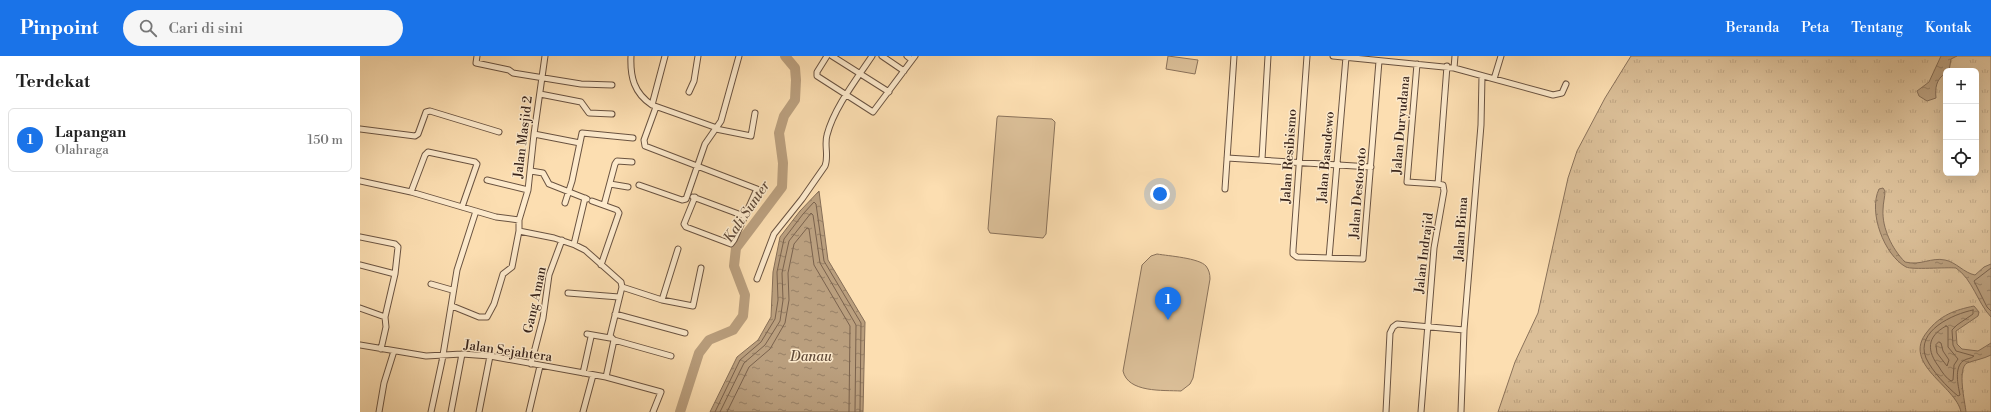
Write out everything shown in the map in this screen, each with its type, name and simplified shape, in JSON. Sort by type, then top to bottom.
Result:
[{"type":"street","points":[[477,56],[476,63],[509,70],[513,73],[581,84],[612,85]]},
{"type":"street","name":"Jalan Masjid 2","points":[[452,306],[479,318],[487,317],[494,304],[502,274],[512,267],[519,232],[519,220],[528,190],[534,134],[546,56]]},
{"type":"street","points":[[631,56],[631,75],[636,89],[642,99],[654,106],[716,128],[751,136],[755,113]]},
{"type":"street","points":[[665,56],[654,106],[644,140],[645,146],[756,188],[757,191],[731,244],[690,229],[684,224],[695,197]]},
{"type":"street","points":[[689,92],[694,81],[698,56]]},
{"type":"street","points":[[639,185],[682,200],[686,199],[705,144],[716,128],[725,109],[739,56]]},
{"type":"street","points":[[827,56],[817,72],[817,76],[873,112],[914,58],[907,56]]},
{"type":"street","points":[[832,56],[889,92]]},
{"type":"street","points":[[757,279],[774,234],[802,199],[825,166],[826,136],[834,117],[872,56]]},
{"type":"street","points":[[882,56],[904,71]]},
{"type":"street","points":[[1225,189],[1234,56]]},
{"type":"street","points":[[1262,159],[1268,56]]},
{"type":"street","name":"Jalan Resibismo","points":[[1297,257],[1293,254],[1293,250],[1307,56]]},
{"type":"street","points":[[1333,56],[1447,66],[1557,95],[1562,93],[1566,84]]},
{"type":"street","points":[[1396,62],[1397,56]]},
{"type":"street","points":[[1454,68],[1455,56]]},
{"type":"street","points":[[1494,79],[1500,56]]},
{"type":"street","name":"Jalan Basudewo","points":[[1329,258],[1337,164],[1343,57]]},
{"type":"street","name":"Jalan Destoroto","points":[[1297,257],[1363,259],[1379,61]]},
{"type":"street","name":"Jalan Duryudana","points":[[1417,64],[1407,182],[1438,184]]},
{"type":"street","name":"Jalan Indrajid","points":[[1428,327],[1434,248],[1444,190],[1443,185],[1438,184],[1447,66]]},
{"type":"street","name":"Jalan Bima","points":[[1461,412],[1464,330],[1481,125],[1482,76]]},
{"type":"street","points":[[540,94],[581,102],[589,113],[612,114]]},
{"type":"street","points":[[360,129],[415,136],[418,134],[426,112],[430,111],[499,132]]},
{"type":"street","points":[[564,203],[582,132],[633,138]]},
{"type":"street","points":[[534,134],[580,143]]},
{"type":"street","points":[[412,192],[425,155],[428,152],[475,162],[477,164],[462,207]]},
{"type":"street","points":[[1227,158],[1371,167]]},
{"type":"street","points":[[604,205],[616,162],[632,162]]},
{"type":"street","points":[[531,171],[543,173],[549,184],[617,210],[619,215],[601,265]]},
{"type":"street","points":[[487,180],[528,190]]},
{"type":"street","points":[[360,181],[412,192],[500,218],[519,220]]},
{"type":"street","points":[[610,184],[628,187]]},
{"type":"street","points":[[688,195],[744,216]]},
{"type":"street","points":[[574,244],[588,199]]},
{"type":"street","points":[[431,412],[452,306],[452,290],[476,211]]},
{"type":"street","points":[[519,232],[562,240],[574,244],[585,250],[601,265],[620,279],[622,287],[615,314],[606,377]]},
{"type":"street","points":[[360,237],[398,245],[395,274],[385,317],[386,327],[381,349]]},
{"type":"street","name":"Gang Aman","points":[[531,364],[543,318],[549,275],[562,240]]},
{"type":"street","points":[[662,300],[678,249]]},
{"type":"street","points":[[360,265],[395,274]]},
{"type":"street","points":[[622,287],[662,300],[693,306],[700,268]]},
{"type":"street","points":[[431,284],[452,290]]},
{"type":"street","points":[[568,293],[619,297]]},
{"type":"street","points":[[360,308],[385,317]]},
{"type":"street","points":[[615,314],[686,333]]},
{"type":"street","points":[[1386,412],[1390,333],[1393,327],[1397,324],[1464,330]]},
{"type":"street","points":[[1421,412],[1428,327]]},
{"type":"street","points":[[584,373],[589,336],[612,339],[671,356]]},
{"type":"street","name":"Jalan Sejahtera","points":[[360,345],[426,356],[462,354],[490,356],[606,377],[661,392],[653,412]]},
{"type":"street","points":[[379,412],[384,384],[394,351]]},
{"type":"street","points":[[451,412],[462,354]]},
{"type":"street","points":[[479,412],[490,356]]},
{"type":"street","points":[[530,412],[540,366]]},
{"type":"street","points":[[583,412],[593,375]]},
{"type":"green space","points":[[1168,56],[1198,60],[1195,74],[1166,69]]},
{"type":"green space","points":[[1631,56],[1991,56],[1991,412],[1498,412],[1515,362],[1538,313],[1568,178],[1577,151],[1605,98]]},
{"type":"green space","points":[[998,116],[1052,119],[1055,122],[1046,234],[1043,238],[990,233],[988,229]]},
{"type":"green space","points":[[1157,254],[1197,261],[1206,266],[1210,274],[1193,378],[1190,384],[1181,391],[1156,390],[1139,387],[1126,378],[1123,371],[1142,265],[1151,256]]},
{"type":"water","points":[[1941,56],[1957,56],[1951,59],[1950,68],[1943,68],[1943,75],[1938,81],[1936,87],[1936,98],[1927,101],[1919,96],[1917,91],[1929,82]]},
{"type":"water","points":[[1883,188],[1885,191],[1883,217],[1886,231],[1892,245],[1905,262],[1916,263],[1940,259],[1949,261],[1975,275],[1984,267],[1991,264],[1991,317],[1982,305],[1967,279],[1956,268],[1909,268],[1898,261],[1891,253],[1880,232],[1875,209],[1879,189]]},
{"type":"water","name":"Danau","points":[[819,191],[828,260],[865,322],[863,412],[710,412],[737,357],[758,340],[771,317],[773,272],[780,237],[800,211]]},
{"type":"water","points":[[1974,306],[1979,312],[1978,316],[1956,331],[1957,344],[1962,349],[1978,351],[1991,343],[1991,355],[1967,363],[1964,366],[1962,379],[1966,412],[1961,412],[1957,402],[1925,365],[1921,354],[1921,344],[1927,332],[1937,321],[1960,309]]},
{"type":"waterway","name":"Kali Sunter","points":[[680,412],[699,353],[709,340],[733,330],[743,316],[745,295],[734,266],[736,248],[782,187],[783,163],[779,133],[784,116],[795,100],[796,80],[795,68],[785,56]]},
{"type":"place","name":"Lapangan","points":[[1168,320]]}]
